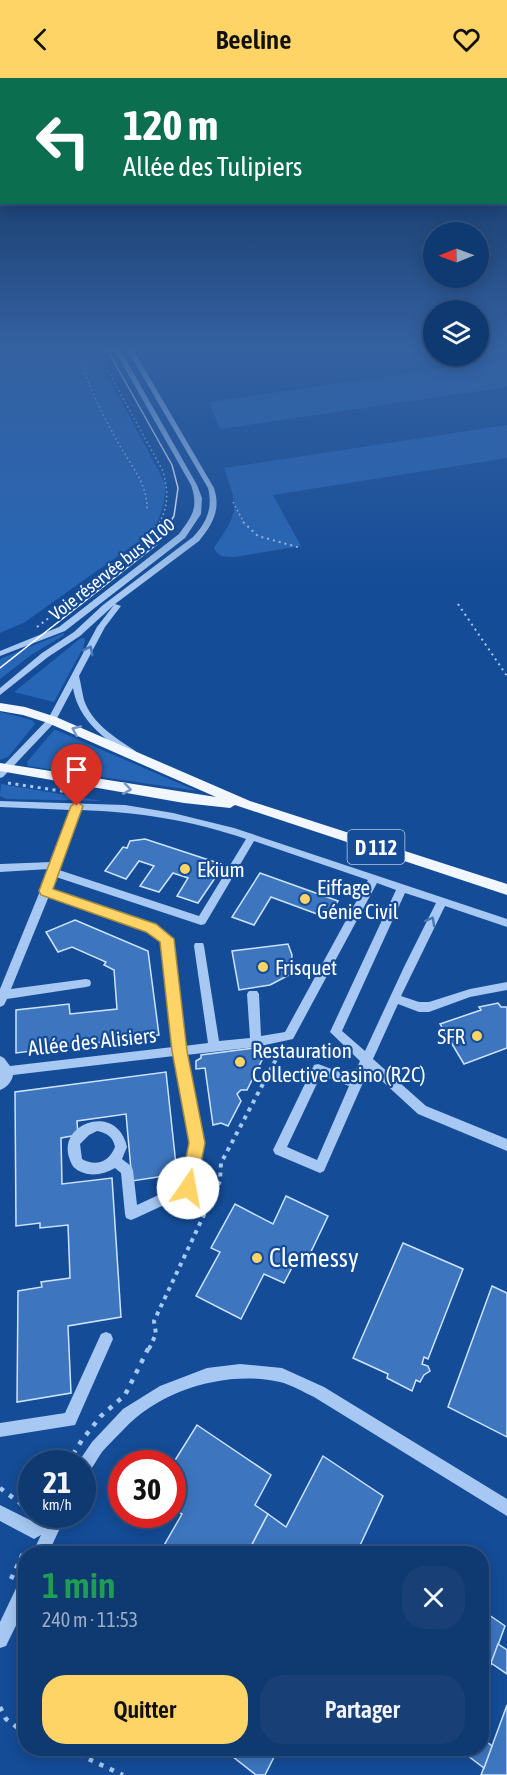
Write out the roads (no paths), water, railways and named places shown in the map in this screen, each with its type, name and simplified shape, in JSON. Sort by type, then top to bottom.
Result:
[{"type":"main road","points":[[0,707],[26,711],[52,720]]},
{"type":"main road","name":"D 112","points":[[52,720],[245,804],[507,890]]},
{"type":"main road","name":"D 112","points":[[2,770],[184,798],[245,804]]},
{"type":"street","name":"Voie réservée bus N100","points":[[0,654],[62,629],[182,536],[198,514],[198,498],[194,485],[163,430]]},
{"type":"street","points":[[0,692],[77,634],[106,607],[196,539],[208,526],[213,515],[214,497],[176,430]]},
{"type":"street","points":[[2,770],[52,720],[110,613],[143,581]]},
{"type":"street","points":[[45,656],[73,629],[80,616]]},
{"type":"street","points":[[76,677],[80,703],[89,720],[108,738],[142,758]]},
{"type":"street","points":[[0,804],[125,808],[173,816],[252,837],[507,923]]},
{"type":"street","points":[[77,806],[46,891],[3,992],[86,983]]},
{"type":"street","points":[[0,868],[54,868],[201,921],[252,837]]},
{"type":"street","name":"Allée des Alisiers","points":[[4,1066],[179,1051],[289,1036],[374,879]]},
{"type":"street","points":[[402,888],[336,1032],[422,1110],[507,1144]]},
{"type":"street","points":[[46,891],[151,928],[167,939],[179,1051],[197,1143],[188,1188],[131,1214],[127,1170],[115,1161]]},
{"type":"street","points":[[357,1084],[318,1069],[279,1150],[320,1167],[421,941],[442,902]]},
{"type":"street","points":[[199,946],[213,1047]]},
{"type":"street","points":[[395,998],[419,1007],[429,1007],[470,993],[507,986]]},
{"type":"street","points":[[253,993],[256,1042]]},
{"type":"street","points":[[0,1085],[7,1077],[4,1066]]},
{"type":"street","points":[[0,1430],[70,1420],[106,1339]]},
{"type":"street","points":[[94,1450],[128,1414],[165,1391],[207,1375],[240,1371],[282,1375],[319,1392],[507,1508]]},
{"type":"street","points":[[0,1513],[18,1523]]},
{"type":"street","points":[[44,1546],[52,1528]]},
{"type":"street","points":[[0,1640],[18,1603]]},
{"type":"tram line","points":[[0,668],[156,545],[174,516],[178,488],[172,465],[152,430]]},
{"type":"place","name":"Ekium","points":[[185,869]]},
{"type":"place","name":"Eiffage Génie Civil","points":[[305,899]]},
{"type":"place","name":"Frisquet","points":[[263,967]]},
{"type":"place","name":"SFR","points":[[477,1036]]},
{"type":"place","name":"Restauration Collective Casino (R2C)","points":[[240,1062]]},
{"type":"place","name":"Clemessy","points":[[257,1258]]}]
